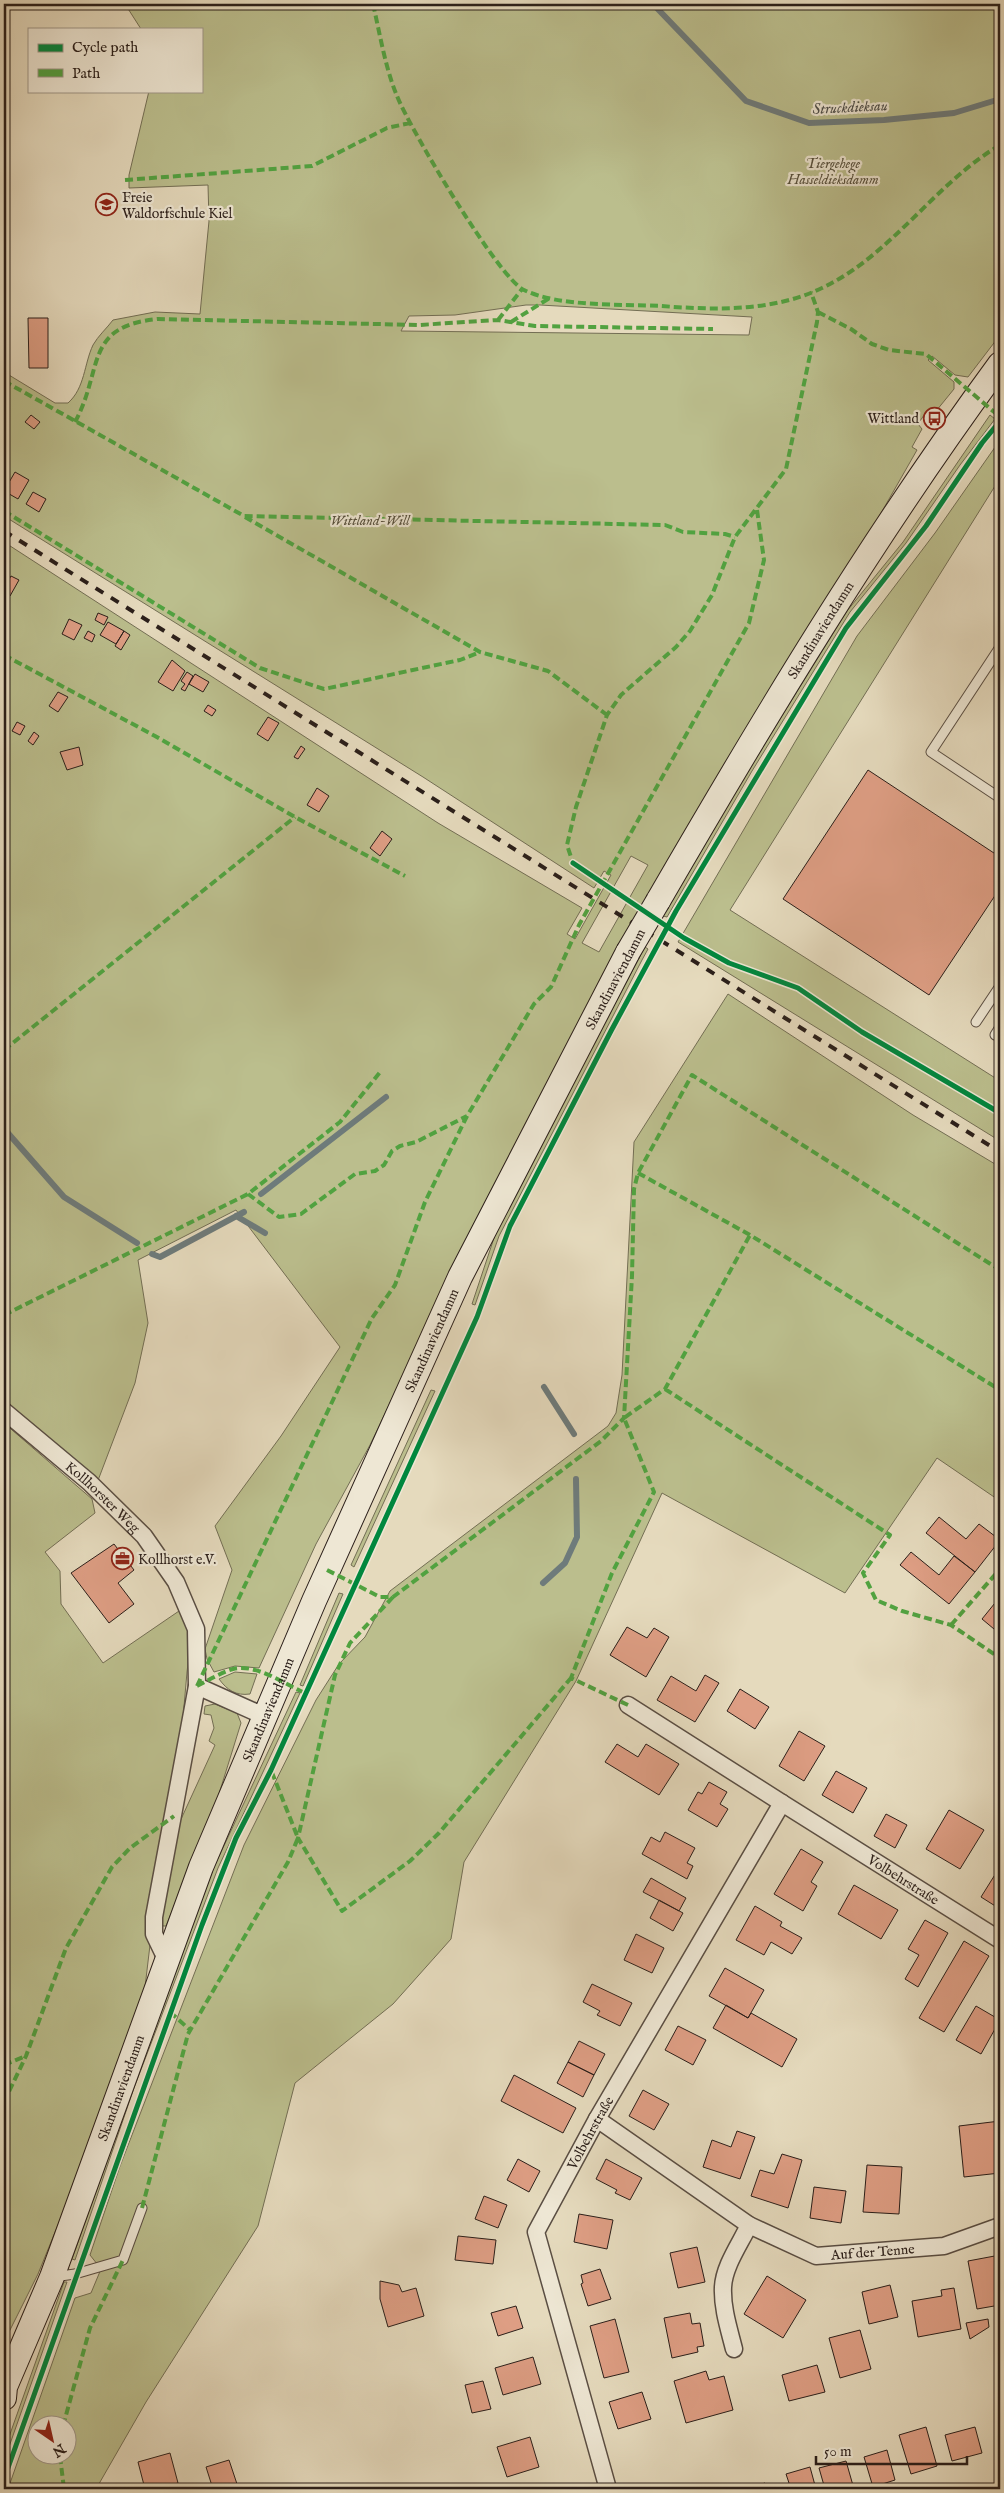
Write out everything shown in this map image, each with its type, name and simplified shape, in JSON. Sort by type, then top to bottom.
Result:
[{"type":"main road","name":"Skandinaviendamm","points":[[4,2391],[52,2277],[201,1867],[370,1471],[460,1277],[628,952],[766,716],[877,543],[1000,364]]},
{"type":"street","name":"Kollhorster Weg","points":[[4,1411],[128,1518],[158,1554],[176,1582],[196,1629],[197,1686],[154,1917],[154,1934],[166,1960]]},
{"type":"street","points":[[197,1686],[264,1716]]},
{"type":"street","name":"Volbehrstraße","points":[[628,1705],[1000,1940]]},
{"type":"street","name":"Volbehrstraße","points":[[608,2489],[536,2232],[597,2119],[782,1803]]},
{"type":"street","name":"Auf der Tenne","points":[[597,2119],[749,2225],[816,2256],[944,2246],[1000,2226]]},
{"type":"street","points":[[734,2349],[724,2307],[723,2285],[728,2267],[749,2225]]},
{"type":"lane","points":[[1000,646],[931,752],[1000,798]]},
{"type":"lane","points":[[976,1022],[1000,986]]},
{"type":"lane","points":[[52,2277],[76,2274],[123,2260],[142,2208]]},
{"type":"green space","points":[[125,4],[1000,4],[1000,335],[968,377],[955,375],[932,356],[928,360],[954,382],[954,389],[932,416],[926,412],[918,424],[922,429],[912,447],[917,450],[477,1221],[370,1445],[316,1544],[259,1668],[235,1666],[214,1672],[207,1659],[205,1649],[232,1570],[215,1526],[281,1436],[340,1347],[236,1210],[138,1260],[148,1323],[135,1383],[97,1483],[4,1406],[4,542],[438,823],[582,908],[567,934],[575,939],[611,875],[604,871],[594,888],[423,777],[4,516],[4,372],[55,403],[68,403],[78,390],[93,345],[113,320],[155,312],[200,314],[209,221],[208,185],[129,188],[129,175],[149,92],[202,92],[202,28],[140,28]],"holes":[[[526,305],[752,317],[749,335],[401,331],[409,316],[455,315]],[[631,856],[648,865],[599,952],[582,943]]]},
{"type":"green space","points":[[990,415],[995,419],[960,465],[906,543],[850,612],[752,771],[667,917],[663,916],[749,769],[847,611],[903,542]]},
{"type":"green space","points":[[1000,440],[1000,478],[730,910],[1000,1081],[1000,1141],[678,942],[857,636],[935,533]]},
{"type":"green space","points":[[645,947],[648,949],[499,1236],[475,1305],[472,1304],[495,1235]]},
{"type":"green space","points":[[728,994],[913,1115],[1000,1167],[1000,1501],[937,1458],[845,1593],[662,1493],[576,1681],[464,1862],[451,1939],[393,2004],[295,2083],[258,2226],[146,2402],[96,2489],[8,2489],[28,2432],[28,2466],[78,2466],[78,2416],[34,2416],[75,2298],[91,2293],[101,2269],[90,2255],[120,2166],[244,1845],[316,1700],[339,1664],[365,1637],[390,1591],[608,1426],[616,1413],[622,1375],[634,1142]]},
{"type":"green space","points":[[431,1390],[435,1391],[354,1567],[351,1565]]},
{"type":"green space","points":[[4,1423],[92,1499],[95,1513],[45,1552],[60,1571],[61,1604],[103,1663],[179,1611],[188,1626],[190,1647],[183,1718],[149,1933],[150,1945],[145,1987],[71,2193],[38,2274],[4,2342]]},
{"type":"green space","points":[[339,1593],[343,1594],[303,1686],[300,1685]]},
{"type":"green space","points":[[235,1672],[257,1674],[250,1694],[240,1694],[232,1691],[219,1679]]},
{"type":"green space","points":[[296,1692],[300,1693],[218,1868],[134,2088],[75,2260],[72,2259],[183,1945],[214,1867]]},
{"type":"green space","points":[[215,1704],[237,1713],[241,1723],[218,1797],[166,1926],[163,1926],[161,1921],[177,1828],[215,1745],[209,1741],[214,1728],[211,1715],[204,1714],[205,1706]]},
{"type":"green space","points":[[64,2282],[67,2282],[4,2461],[4,2451]]},
{"type":"building","points":[[4,301],[7,301],[6,334],[4,334]]},
{"type":"building","points":[[28,318],[48,318],[48,368],[29,368]]},
{"type":"building","points":[[31,415],[40,422],[34,429],[25,422]]},
{"type":"building","points":[[15,472],[29,480],[18,499],[4,491]]},
{"type":"building","points":[[33,492],[46,499],[39,512],[26,504]]},
{"type":"building","points":[[11,576],[19,580],[10,596],[4,592],[4,588]]},
{"type":"building","points":[[98,613],[108,617],[104,625],[95,620]]},
{"type":"building","points":[[69,619],[82,625],[74,640],[62,634]]},
{"type":"building","points":[[108,622],[124,631],[116,644],[100,635]]},
{"type":"building","points":[[88,631],[95,635],[92,642],[84,638]]},
{"type":"building","points":[[124,631],[130,635],[121,650],[115,646]]},
{"type":"building","points":[[172,660],[185,671],[173,691],[158,682]]},
{"type":"building","points":[[4,666],[9,668],[4,676]]},
{"type":"building","points":[[187,672],[193,676],[185,691],[181,689],[185,684],[181,681]]},
{"type":"building","points":[[195,674],[209,682],[203,692],[189,684]]},
{"type":"building","points":[[58,692],[68,697],[58,712],[49,706]]},
{"type":"building","points":[[208,705],[216,710],[212,716],[204,711]]},
{"type":"building","points":[[268,717],[279,723],[268,741],[257,734]]},
{"type":"building","points":[[17,722],[25,726],[20,735],[12,731]]},
{"type":"building","points":[[34,732],[39,736],[33,745],[28,741]]},
{"type":"building","points":[[301,746],[305,749],[298,759],[294,757]]},
{"type":"building","points":[[79,747],[83,765],[67,770],[60,752]]},
{"type":"building","points":[[868,770],[1000,857],[1000,888],[929,995],[783,899]]},
{"type":"building","points":[[317,788],[329,796],[319,812],[307,805]]},
{"type":"building","points":[[382,831],[392,839],[380,856],[370,848]]},
{"type":"building","points":[[939,1517],[966,1539],[979,1524],[1000,1540],[975,1572],[926,1533]]},
{"type":"building","points":[[114,1544],[134,1570],[118,1583],[134,1604],[109,1623],[71,1573]]},
{"type":"building","points":[[911,1552],[939,1575],[954,1556],[975,1572],[949,1604],[900,1565]]},
{"type":"building","points":[[1000,1599],[1000,1634],[982,1619]]},
{"type":"building","points":[[627,1627],[647,1638],[654,1628],[669,1637],[646,1677],[610,1655]]},
{"type":"building","points":[[705,1675],[719,1683],[695,1722],[657,1700],[671,1676],[696,1691]]},
{"type":"building","points":[[740,1689],[769,1707],[755,1729],[727,1711]]},
{"type":"building","points":[[799,1731],[825,1746],[804,1781],[779,1766]]},
{"type":"building","points":[[617,1744],[638,1757],[646,1744],[679,1764],[659,1795],[605,1762]]},
{"type":"building","points":[[836,1771],[867,1788],[853,1813],[822,1795]]},
{"type":"building","points":[[709,1782],[727,1792],[720,1804],[728,1809],[717,1827],[688,1810],[698,1792],[702,1794]]},
{"type":"building","points":[[949,1810],[984,1830],[960,1869],[926,1849]]},
{"type":"building","points":[[886,1814],[907,1825],[895,1848],[874,1836]]},
{"type":"building","points":[[665,1832],[695,1848],[687,1863],[693,1866],[687,1879],[642,1854],[651,1837],[660,1842]]},
{"type":"building","points":[[801,1849],[823,1862],[811,1882],[817,1886],[803,1911],[774,1894]]},
{"type":"building","points":[[996,1873],[1000,1876],[1000,1909],[981,1897]]},
{"type":"building","points":[[651,1878],[686,1898],[679,1911],[643,1892]]},
{"type":"building","points":[[854,1885],[898,1910],[881,1939],[838,1914]]},
{"type":"building","points":[[659,1900],[683,1913],[673,1931],[650,1918]]},
{"type":"building","points":[[755,1906],[782,1922],[780,1926],[802,1938],[792,1954],[771,1942],[764,1955],[736,1940]]},
{"type":"building","points":[[925,1920],[948,1933],[918,1987],[905,1979],[919,1955],[908,1949]]},
{"type":"building","points":[[636,1934],[664,1948],[652,1973],[624,1960]]},
{"type":"building","points":[[964,1941],[989,1956],[944,2032],[919,2018]]},
{"type":"building","points":[[725,1968],[764,1990],[748,2018],[709,1996]]},
{"type":"building","points":[[592,1984],[632,2003],[620,2026],[597,2015],[600,2011],[583,2002]]},
{"type":"building","points":[[726,2005],[748,2018],[751,2013],[797,2039],[782,2067],[713,2028]]},
{"type":"building","points":[[976,2006],[1000,2020],[981,2054],[956,2040]]},
{"type":"building","points":[[678,2026],[706,2040],[693,2065],[665,2050]]},
{"type":"building","points":[[579,2041],[605,2054],[594,2075],[568,2062]]},
{"type":"building","points":[[568,2062],[594,2075],[583,2097],[557,2083]]},
{"type":"building","points":[[514,2075],[576,2108],[563,2133],[501,2101]]},
{"type":"building","points":[[643,2090],[669,2104],[654,2130],[629,2116]]},
{"type":"building","points":[[1000,2121],[1000,2173],[964,2177],[959,2126]]},
{"type":"building","points":[[737,2131],[755,2137],[740,2179],[703,2167],[712,2140],[731,2147]]},
{"type":"building","points":[[782,2154],[802,2160],[788,2208],[751,2196],[760,2170],[774,2174]]},
{"type":"building","points":[[518,2159],[540,2171],[529,2192],[507,2180]]},
{"type":"building","points":[[606,2159],[642,2178],[630,2200],[615,2193],[617,2190],[596,2179]]},
{"type":"building","points":[[867,2165],[902,2167],[899,2214],[863,2212]]},
{"type":"building","points":[[814,2187],[846,2191],[841,2223],[810,2218]]},
{"type":"building","points":[[484,2196],[507,2205],[498,2228],[475,2219]]},
{"type":"building","points":[[579,2214],[613,2220],[607,2249],[574,2242]]},
{"type":"building","points":[[458,2236],[496,2240],[493,2264],[455,2260]]},
{"type":"building","points":[[697,2247],[705,2282],[678,2288],[670,2253]]},
{"type":"building","points":[[1000,2255],[1000,2305],[977,2309],[968,2261]]},
{"type":"building","points":[[600,2269],[611,2299],[588,2306],[581,2284],[583,2283],[581,2275]]},
{"type":"building","points":[[767,2276],[806,2300],[783,2338],[744,2314]]},
{"type":"building","points":[[380,2281],[399,2285],[402,2292],[416,2288],[424,2316],[388,2327],[380,2299]]},
{"type":"building","points":[[890,2285],[898,2317],[869,2324],[862,2292]]},
{"type":"building","points":[[954,2288],[961,2329],[918,2337],[912,2301],[942,2296],[941,2290]]},
{"type":"building","points":[[516,2306],[523,2328],[498,2336],[491,2313]]},
{"type":"building","points":[[690,2313],[692,2324],[700,2323],[704,2346],[697,2347],[698,2352],[672,2358],[664,2318]]},
{"type":"building","points":[[615,2319],[629,2372],[604,2378],[590,2326]]},
{"type":"building","points":[[988,2319],[989,2327],[970,2339],[966,2323]]},
{"type":"building","points":[[860,2330],[871,2369],[840,2378],[829,2338]]},
{"type":"building","points":[[533,2357],[541,2384],[503,2395],[495,2368]]},
{"type":"building","points":[[817,2365],[825,2392],[789,2401],[782,2375]]},
{"type":"building","points":[[706,2371],[709,2380],[724,2376],[733,2410],[686,2423],[674,2381]]},
{"type":"building","points":[[483,2381],[491,2409],[472,2413],[465,2385]]},
{"type":"building","points":[[642,2392],[651,2419],[618,2429],[609,2402]]},
{"type":"building","points":[[926,2427],[937,2466],[911,2474],[899,2435]]},
{"type":"building","points":[[975,2427],[982,2453],[952,2461],[945,2435]]},
{"type":"building","points":[[530,2437],[539,2467],[507,2477],[497,2447]]},
{"type":"building","points":[[887,2450],[895,2480],[873,2487],[864,2457]]},
{"type":"building","points":[[170,2453],[178,2483],[156,2489],[145,2489],[138,2462]]},
{"type":"building","points":[[229,2460],[237,2484],[213,2489],[206,2467]]},
{"type":"building","points":[[846,2461],[854,2489],[825,2489],[819,2468]]},
{"type":"building","points":[[810,2467],[816,2489],[791,2489],[786,2474]]},
{"type":"building","points":[[765,2483],[767,2489],[744,2489]]},
{"type":"building","points":[[652,2485],[654,2489],[638,2489]]},
{"type":"waterway","name":"Struckdieksau","points":[[653,4],[746,101],[809,123],[884,120],[954,113],[1000,99]]},
{"type":"waterway","points":[[261,1194],[386,1097]]},
{"type":"waterway","points":[[4,1124],[7,1132],[64,1197],[137,1243]]},
{"type":"waterway","points":[[152,1254],[160,1257],[244,1212]]},
{"type":"waterway","points":[[236,1216],[265,1233]]},
{"type":"waterway","points":[[544,1387],[574,1434]]},
{"type":"waterway","points":[[543,1583],[565,1563],[577,1537],[576,1479]]},
{"type":"railway","points":[[4,531],[1000,1152]]},
{"type":"marked path","points":[[373,4],[386,62],[397,96],[418,138],[436,168],[476,232],[512,280],[524,290],[554,299],[590,304],[743,308],[783,302],[803,296],[847,274],[870,257],[892,239],[954,179],[1000,145]]},
{"type":"marked path","points":[[125,180],[312,166],[387,128],[410,123]]},
{"type":"marked path","points":[[498,320],[522,289]]},
{"type":"marked path","points":[[576,866],[573,863],[567,845],[576,807],[607,715],[621,695],[676,647],[690,631],[712,595],[735,537],[786,469],[817,322],[818,312],[811,292]]},
{"type":"marked path","points":[[511,322],[548,299]]},
{"type":"marked path","points":[[818,312],[851,329],[872,344],[889,350],[926,354],[1000,417]]},
{"type":"marked path","points":[[75,422],[84,403],[99,353],[106,341],[117,331],[134,323],[158,319],[419,325],[498,320],[535,326],[713,329]]},
{"type":"marked path","points":[[4,381],[244,516],[665,525],[683,532],[725,534],[735,537]]},
{"type":"marked path","points":[[197,1686],[372,1318],[395,1285],[425,1202],[467,1116],[534,1004],[551,987],[579,925],[749,623],[764,560],[757,510]]},
{"type":"marked path","points":[[4,511],[260,668],[324,689],[460,660],[480,652]]},
{"type":"marked path","points":[[245,517],[480,652],[548,671],[607,715]]},
{"type":"marked path","points":[[4,655],[155,736],[295,817],[405,876]]},
{"type":"marked path","points":[[4,1050],[295,817]]},
{"type":"marked path","points":[[4,1315],[248,1194],[340,1122],[381,1071]]},
{"type":"marked path","points":[[327,1570],[380,1597],[393,1597],[601,1441],[624,1418],[632,1276],[634,1189],[638,1173],[692,1075],[1000,1270]]},
{"type":"marked path","points":[[248,1194],[279,1217],[301,1214],[355,1174],[375,1171],[384,1165],[392,1151],[400,1146],[416,1142],[467,1116]]},
{"type":"marked path","points":[[638,1173],[750,1235],[1000,1390]]},
{"type":"marked path","points":[[628,1705],[571,1678],[612,1573],[654,1492],[624,1418],[665,1389],[750,1235]]},
{"type":"marked path","points":[[665,1389],[890,1535],[863,1573],[876,1600],[902,1611],[951,1625],[1000,1658]]},
{"type":"marked path","points":[[951,1625],[1000,1569]]},
{"type":"marked path","points":[[393,1597],[350,1643],[335,1675],[298,1838],[342,1911],[410,1861],[439,1833],[571,1678]]},
{"type":"marked path","points":[[197,1686],[224,1672],[242,1668],[260,1672],[305,1693]]},
{"type":"marked path","points":[[142,2208],[188,2034],[288,1862],[298,1838],[271,1770]]},
{"type":"marked path","points":[[4,2102],[26,2056],[66,1948],[112,1867],[130,1848],[174,1816]]},
{"type":"marked path","points":[[170,2012],[190,2030]]},
{"type":"marked path","points":[[4,2065],[26,2056]]},
{"type":"marked path","points":[[66,2416],[90,2328],[123,2260]]},
{"type":"marked path","points":[[61,2466],[64,2489]]},
{"type":"cycle path","points":[[4,2479],[202,1925],[236,1838],[271,1770],[477,1317],[510,1226],[611,1031],[676,911],[846,628],[926,526],[982,443],[1000,421]]},
{"type":"cycle path","points":[[573,863],[684,938],[729,963],[798,988],[862,1032],[1000,1113]]},
{"type":"place","name":"Freie Waldorfschule Kiel","points":[[106,205]]},
{"type":"place","name":"Wittland","points":[[935,418]]},
{"type":"place","name":"Kollhorst e.V.","points":[[122,1559]]},
{"type":"park label","name":"Tiergehege Hasseldieksdamm","points":[[833,172]]},
{"type":"park label","name":"Wittland-Will","points":[[370,520]]}]
